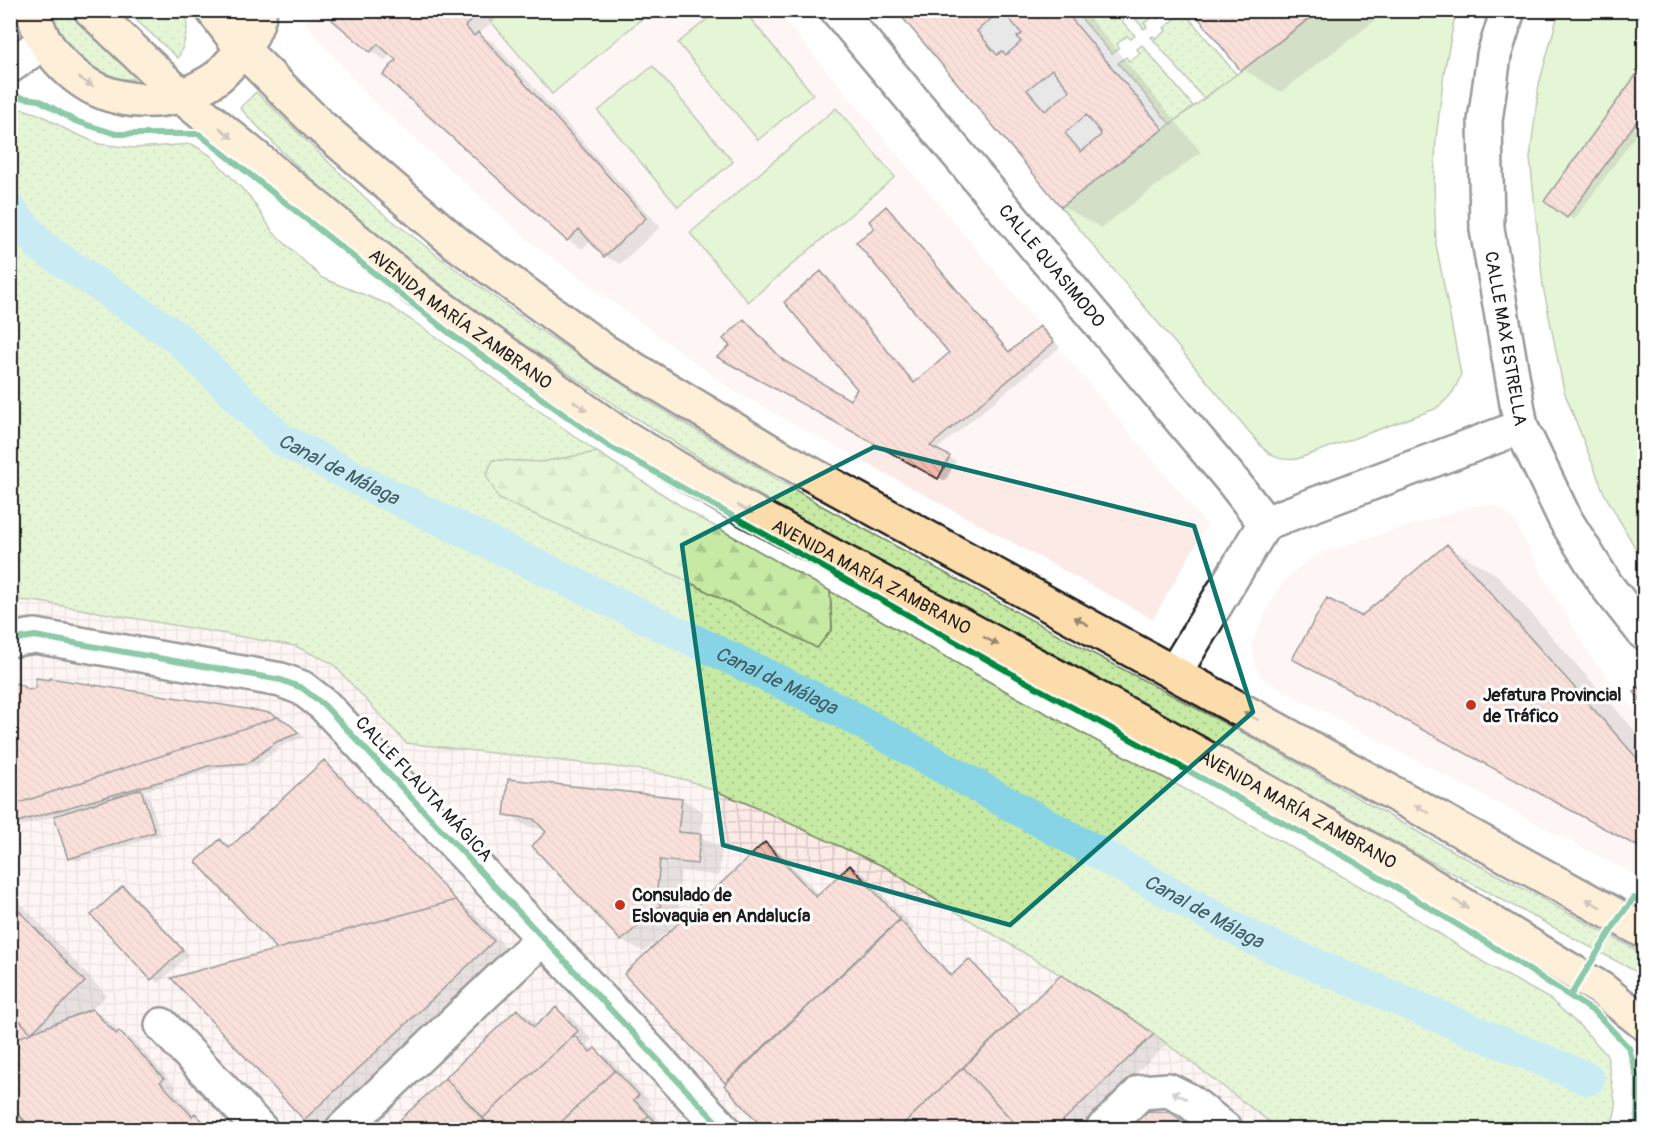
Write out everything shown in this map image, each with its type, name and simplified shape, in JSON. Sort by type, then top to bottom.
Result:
[{"type":"main road","points":[[33,10],[45,42],[64,67],[89,86],[118,97],[149,101],[181,96],[216,78],[243,50],[259,19],[260,10]]},
{"type":"main road","name":"AVENIDA MARÍA ZAMBRANO","points":[[91,10],[181,96],[422,294],[616,432],[738,505],[1143,723],[1411,873],[1601,989],[1644,1023]]},
{"type":"main road","points":[[213,10],[243,50],[319,124],[456,243],[604,351],[771,452],[1644,931]]},
{"type":"street","name":"CALLE QUASIMODO","points":[[837,10],[1219,465],[1265,523]]},
{"type":"street","name":"CALLE MAX ESTRELLA","points":[[1508,10],[1494,56],[1485,122],[1487,229],[1521,427],[1571,528],[1606,585],[1644,633]]},
{"type":"street","points":[[10,66],[45,42]]},
{"type":"street","points":[[1175,672],[1265,523],[1521,427]]},
{"type":"street","name":"CALLE FLAUTA MÁGICA","points":[[10,640],[35,636],[281,680],[302,688],[324,705],[724,1130]]},
{"type":"street","points":[[342,1130],[543,938]]},
{"type":"street","points":[[162,1025],[261,1130]]},
{"type":"street","points":[[1101,1130],[1141,1092],[1168,1090],[1188,1100],[1226,1130]]},
{"type":"highlighted area","points":[[874,447],[1194,526],[1253,712],[1010,925],[723,845],[682,545]]},
{"type":"shaded area","points":[[310,10],[777,11],[1207,525],[1153,619],[734,391],[531,242],[369,97],[305,23],[313,14]]},
{"type":"shaded area","name":"Jefatura Provincial de Tráfico","points":[[1497,505],[1514,520],[1548,585],[1591,657],[1644,723],[1644,880],[1279,688],[1264,679],[1255,667],[1252,643],[1276,592],[1286,579],[1307,561],[1331,550],[1474,506]]},
{"type":"shaded area","points":[[11,600],[34,601],[295,646],[332,663],[406,743],[651,771],[690,781],[748,804],[887,868],[1127,1015],[1279,1129],[11,1130]]},
{"type":"green space","points":[[48,11],[71,11],[149,79],[122,79],[90,68],[69,49]]},
{"type":"green space","points":[[126,11],[187,11],[186,35],[178,58]]},
{"type":"green space","points":[[496,11],[651,11],[552,94],[488,18]]},
{"type":"green space","points":[[717,11],[744,11],[813,94],[758,140],[678,43]]},
{"type":"green space","points":[[1075,11],[1113,11],[1135,36],[1131,39],[1127,36],[1117,44],[1119,48],[1112,54]]},
{"type":"green space","points":[[1129,11],[1168,11],[1157,19],[1155,16],[1144,23],[1147,27],[1144,29]]},
{"type":"green space","points":[[1320,11],[1456,11],[1444,73],[1436,139],[1434,183],[1436,244],[1461,374],[1451,394],[1435,409],[1297,459],[1287,460],[1270,454],[1262,447],[1061,207]]},
{"type":"green space","points":[[1559,11],[1644,11],[1644,559],[1604,493],[1564,391],[1543,286],[1530,158],[1539,84]]},
{"type":"green space","points":[[1184,12],[1237,75],[1203,98],[1151,37],[1156,38],[1166,31],[1164,28]]},
{"type":"green space","points":[[1142,45],[1193,106],[1170,124],[1118,63],[1126,57],[1129,61],[1140,53],[1137,49]]},
{"type":"green space","points":[[653,66],[733,162],[678,207],[598,111]]},
{"type":"green space","points":[[256,92],[375,207],[538,329],[654,405],[822,506],[1258,741],[1418,832],[1644,954],[1644,976],[769,501],[623,410],[484,317],[356,219],[281,151],[240,108]]},
{"type":"green space","points":[[836,108],[895,177],[748,302],[690,233]]},
{"type":"green space","points":[[23,109],[41,115],[99,144],[134,148],[192,144],[210,155],[250,197],[273,232],[322,278],[387,304],[597,452],[542,462],[493,460],[681,578],[817,647],[832,629],[830,591],[1018,698],[1282,842],[1410,915],[1488,965],[1550,999],[1607,1055],[1616,1107],[1611,1129],[1279,1129],[1127,1015],[887,868],[748,804],[690,781],[651,771],[406,743],[332,663],[295,646],[34,601],[11,600],[10,113]]},
{"type":"green space","points":[[597,452],[695,515],[830,591],[832,629],[817,648],[681,578],[499,499],[486,475],[493,460],[542,462]]},
{"type":"building","points":[[340,10],[483,10],[465,26],[474,36],[478,32],[646,218],[604,257],[579,229],[567,241],[383,75],[396,60],[378,44],[370,52],[332,20],[341,12]]},
{"type":"building","points":[[896,10],[1001,10],[977,31],[997,55],[1002,51],[1006,55],[1021,42],[1017,37],[1022,34],[1002,10],[1064,10],[1163,129],[1061,207]],"holes":[[[1052,69],[1070,91],[1045,111],[1027,90]],[[1086,115],[1101,135],[1081,152],[1065,133]]]},
{"type":"building","points":[[1192,10],[1320,10],[1241,71]]},
{"type":"building","points":[[1644,64],[1644,111],[1567,218],[1544,201]]},
{"type":"building","points":[[886,206],[1009,352],[1040,326],[1054,342],[930,446],[950,456],[938,479],[717,357],[730,346],[723,339],[744,319],[783,360],[850,400],[857,389],[784,302],[821,271],[914,383],[949,353],[856,242],[874,228],[869,221]]},
{"type":"building","points":[[1447,544],[1644,766],[1644,850],[1292,659],[1327,598],[1361,616]]},
{"type":"building","points":[[36,678],[49,680],[49,678],[205,702],[270,713],[278,717],[10,806],[10,682],[29,690],[35,688]]},
{"type":"building","points":[[1639,687],[1644,694],[1644,704],[1634,692]]},
{"type":"building","points":[[278,717],[299,733],[276,742],[248,763],[208,766],[10,824],[10,806]]},
{"type":"building","points":[[324,760],[456,900],[277,949],[196,862],[220,839],[229,848]]},
{"type":"building","points":[[508,779],[682,798],[678,832],[701,834],[697,864],[660,860],[656,900],[661,905],[621,941],[532,846],[546,832],[534,819],[504,815]]},
{"type":"building","points":[[141,789],[155,832],[68,859],[54,816]]},
{"type":"building","points":[[765,842],[816,897],[850,865],[900,919],[725,1083],[624,974]]},
{"type":"building","points":[[123,886],[183,950],[151,980],[91,915]]},
{"type":"building","points":[[456,900],[494,941],[304,1120],[171,978]]},
{"type":"building","points":[[10,901],[85,982],[31,1033],[10,1010]]},
{"type":"building","points":[[900,920],[951,976],[969,959],[1020,1014],[897,1130],[765,1130],[724,1085]]},
{"type":"building","points":[[1061,975],[1154,1034],[1053,1130],[1021,1130],[963,1067]]},
{"type":"building","points":[[556,1007],[578,1031],[483,1118],[445,1078],[517,1009],[534,1027]]},
{"type":"building","points":[[92,1009],[116,1034],[119,1031],[164,1079],[160,1082],[192,1116],[195,1113],[211,1130],[32,1130],[10,1106],[10,1041]]},
{"type":"building","points":[[10,1010],[31,1033],[10,1041]]},
{"type":"building","points":[[574,1035],[590,1052],[595,1048],[615,1070],[553,1130],[493,1130],[483,1118]]},
{"type":"building","points":[[963,1067],[1021,1130],[897,1130]]},
{"type":"building","points":[[615,1070],[639,1095],[634,1100],[649,1115],[634,1130],[553,1130]]},
{"type":"building","points":[[445,1078],[493,1130],[389,1130]]},
{"type":"building","points":[[10,1106],[27,1123],[18,1130],[10,1130]]},
{"type":"building","points":[[1148,1111],[1170,1112],[1194,1130],[1128,1130]]},
{"type":"building","points":[[649,1115],[663,1130],[634,1130]]},
{"type":"building","points":[[27,1123],[32,1130],[18,1130]]},
{"type":"waterway","name":"Canal de Málaga","points":[[10,210],[42,247],[178,338],[279,438],[373,487],[843,712],[1252,938],[1588,1079]]},
{"type":"cycle path","points":[[10,96],[39,100],[75,121],[116,134],[199,134],[448,332],[607,445],[1030,684],[1351,860],[1489,944],[1596,1013],[1629,1048],[1638,1082],[1635,1130]]},
{"type":"cycle path","points":[[10,640],[35,636],[281,680],[302,688],[324,705],[724,1130]]},
{"type":"cycle path","points":[[1570,996],[1634,898],[1644,904]]},
{"type":"place","name":"Jefatura Provincial de Tráfico","points":[[1471,705]]},
{"type":"place","name":"Consulado de Eslovaquia en Andalucía","points":[[620,905]]}]
